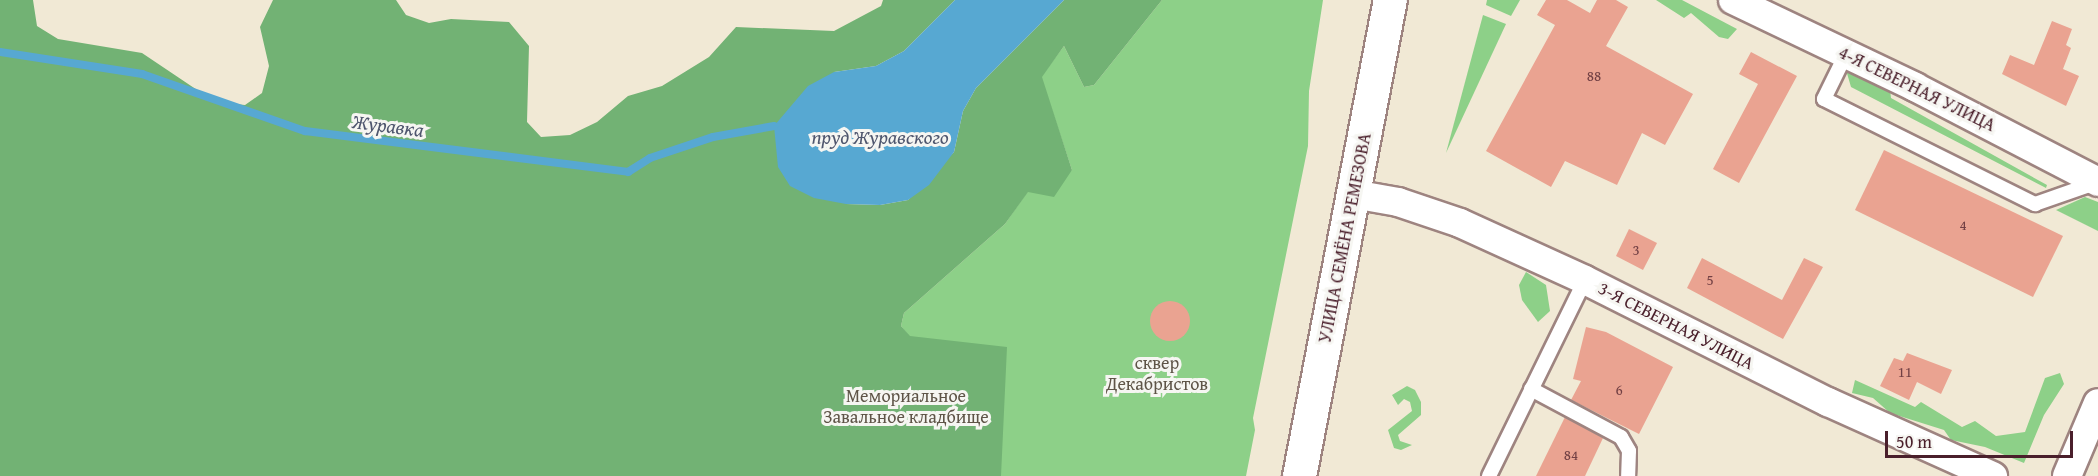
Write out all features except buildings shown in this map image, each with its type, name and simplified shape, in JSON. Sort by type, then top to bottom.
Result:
[{"type":"main road","name":"УЛИЦА СЕМЁНА РЕМЕЗОВА","points":[[1299,476],[1390,0]]},
{"type":"street","name":"4-Я СЕВЕРНАЯ УЛИЦА","points":[[1733,0],[1846,54],[2098,182]]},
{"type":"street","name":"3-Я СЕВЕРНАЯ УЛИЦА","points":[[1353,194],[1398,202],[1460,223],[1585,280],[1828,402],[1993,476]]},
{"type":"street","points":[[2067,476],[2098,403]]},
{"type":"lane","points":[[1846,54],[1824,99],[2035,204],[2098,182]]},
{"type":"lane","points":[[1489,476],[1585,280]]},
{"type":"lane","points":[[1531,389],[1621,437],[1629,451],[1628,476]]},
{"type":"green space","name":"Мемориальное Завальное кладбище","points":[[0,0],[33,0],[37,26],[58,39],[142,53],[215,102],[245,105],[262,93],[269,66],[260,27],[273,0],[396,0],[406,15],[429,23],[451,19],[509,22],[529,46],[527,122],[541,137],[570,135],[597,122],[628,96],[662,86],[709,57],[736,27],[834,31],[881,6],[883,0],[955,0],[904,51],[876,66],[834,72],[846,204],[880,205],[908,200],[954,152],[963,111],[976,88],[1064,0],[1162,0],[1094,85],[1084,87],[1064,46],[1042,77],[1072,170],[1054,197],[1028,192],[1005,224],[904,313],[901,326],[910,336],[1007,347],[1001,476],[0,476]]},
{"type":"green space","points":[[1162,0],[1323,0],[1309,91],[1308,146],[1253,418],[1255,430],[1246,476],[0,476],[0,463],[909,336],[901,326],[904,313],[1005,224],[1028,191],[1072,170],[1041,77],[1064,46],[1084,87],[1094,85]]},
{"type":"green space","points":[[1487,0],[1520,0],[1511,16],[1486,5]]},
{"type":"green space","points":[[1656,0],[1682,0],[1737,29],[1728,39],[1719,37],[1691,13],[1684,18]]},
{"type":"green space","points":[[1483,15],[1506,24],[1446,153]]},
{"type":"green space","points":[[1846,70],[1863,70],[1889,80],[1891,98],[2047,185],[2046,188],[1851,87]]},
{"type":"green space","points":[[2085,197],[2098,202],[2098,231],[2056,210]]},
{"type":"green space","points":[[1526,272],[1546,285],[1550,311],[1538,322],[1522,300],[1519,285]]},
{"type":"green space","points":[[2060,373],[2064,384],[2044,415],[2024,463],[1985,447],[1951,440],[1944,430],[1890,413],[1873,398],[1852,393],[1855,380],[1915,407],[1921,402],[1962,427],[1975,421],[1996,436],[2025,432],[2045,378]]},
{"type":"green space","points":[[1407,386],[1415,390],[1421,402],[1421,415],[1398,435],[1400,441],[1412,445],[1401,450],[1394,448],[1388,430],[1412,411],[1410,402],[1404,399],[1398,405],[1392,395]]},
{"type":"water","name":"пруд Журавского","points":[[955,0],[1064,0],[976,88],[963,111],[954,152],[929,185],[908,200],[880,205],[846,204],[814,198],[790,186],[778,167],[774,126],[808,86],[834,72],[876,66],[904,51]]},
{"type":"waterway","name":"Журавка","points":[[0,52],[142,74],[305,131],[628,172],[650,158],[713,137],[774,126]]},
{"type":"park label","name":"сквер Декабристов","points":[[1157,374]]}]
